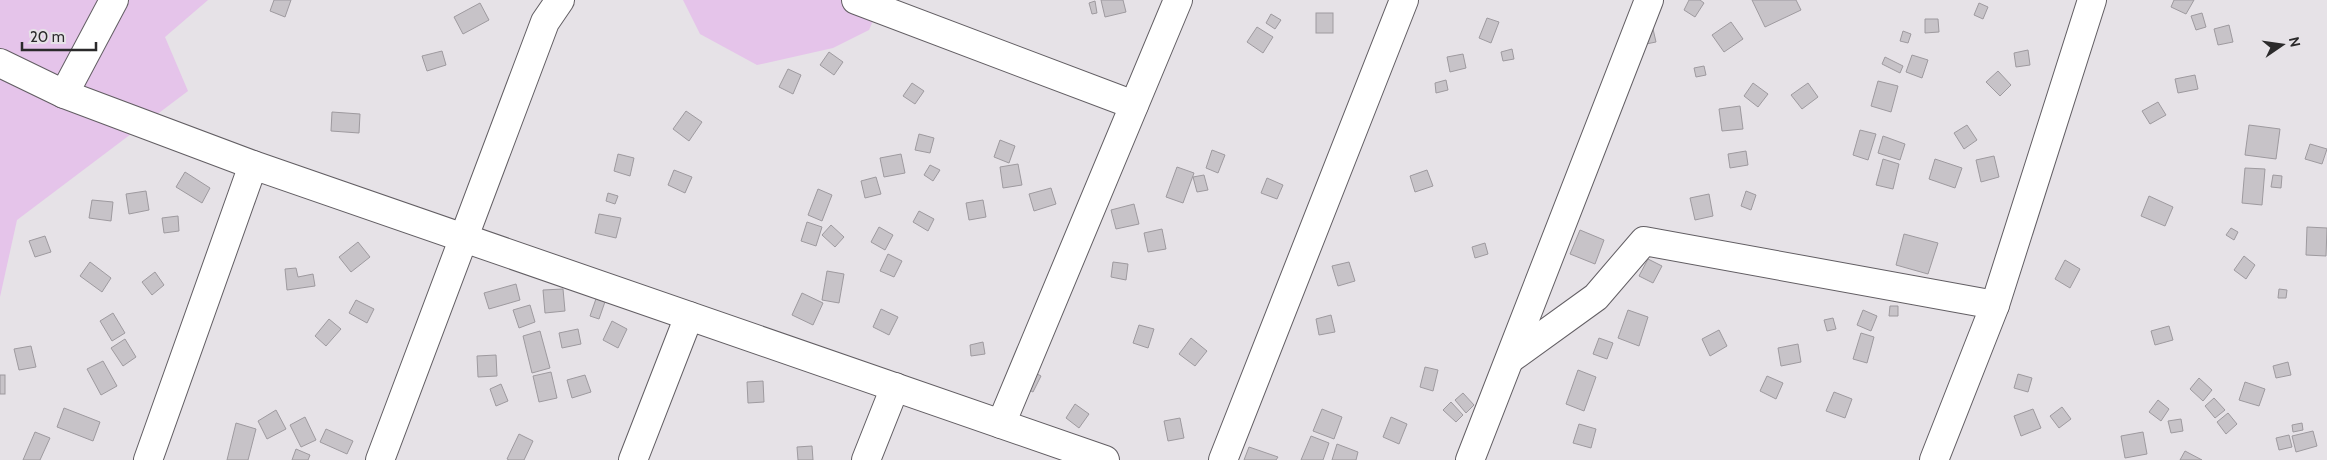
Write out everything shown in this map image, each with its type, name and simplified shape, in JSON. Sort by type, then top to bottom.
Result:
[{"type":"street","points":[[64,94],[114,0]]},
{"type":"street","points":[[380,460],[462,237],[546,22],[560,0]]},
{"type":"street","points":[[856,0],[1134,105]]},
{"type":"street","points":[[1001,424],[1178,0]]},
{"type":"street","points":[[1223,460],[1404,0]]},
{"type":"street","points":[[1470,460],[1649,0]]},
{"type":"street","points":[[1934,460],[1996,305],[2092,0]]},
{"type":"street","points":[[0,64],[64,94],[253,165],[1105,460]]},
{"type":"street","points":[[148,460],[253,165]]},
{"type":"street","points":[[1510,359],[1596,297],[1644,241],[1996,305]]},
{"type":"street","points":[[633,460],[689,316]]},
{"type":"street","points":[[866,460],[895,387]]},
{"type":"shaded area","points":[[0,0],[208,0],[165,37],[188,91],[17,220],[0,297]]},
{"type":"shaded area","points":[[683,0],[882,0],[869,30],[833,48],[757,65],[700,34]]},
{"type":"building","points":[[274,0],[291,0],[285,17],[270,11]]},
{"type":"building","points":[[1101,0],[1123,0],[1126,12],[1105,17]]},
{"type":"building","points":[[1689,0],[1700,0],[1704,3],[1695,17],[1684,10]]},
{"type":"building","points":[[1752,0],[1796,0],[1801,10],[1765,27]]},
{"type":"building","points":[[2174,0],[2194,0],[2186,14],[2171,7]]},
{"type":"building","points":[[1095,1],[1097,13],[1092,14],[1089,3]]},
{"type":"building","points":[[480,3],[489,20],[463,34],[454,17]]},
{"type":"building","points":[[1979,3],[1988,7],[1983,19],[1974,15]]},
{"type":"building","points":[[1316,13],[1333,13],[1333,33],[1316,33]]},
{"type":"building","points":[[2202,13],[2206,27],[2196,30],[2191,16]]},
{"type":"building","points":[[1271,14],[1281,20],[1275,29],[1266,23]]},
{"type":"building","points":[[1487,18],[1499,22],[1491,43],[1479,38]]},
{"type":"building","points":[[1925,19],[1938,19],[1939,32],[1925,33]]},
{"type":"building","points":[[1731,22],[1743,39],[1724,52],[1712,35]]},
{"type":"building","points":[[2229,25],[2233,42],[2218,45],[2214,29]]},
{"type":"building","points":[[1257,27],[1273,37],[1263,53],[1247,42]]},
{"type":"building","points":[[1653,29],[1656,42],[1646,44],[1643,31]]},
{"type":"building","points":[[1903,31],[1911,34],[1908,43],[1900,41]]},
{"type":"building","points":[[1512,49],[1514,59],[1503,61],[1501,52]]},
{"type":"building","points":[[2028,50],[2030,65],[2016,67],[2014,53]]},
{"type":"building","points":[[442,51],[446,65],[427,71],[422,56]]},
{"type":"building","points":[[829,52],[843,62],[834,75],[820,65]]},
{"type":"building","points":[[1463,54],[1466,68],[1450,72],[1447,57]]},
{"type":"building","points":[[1912,55],[1928,60],[1922,78],[1906,72]]},
{"type":"building","points":[[1885,57],[1903,66],[1900,73],[1882,64]]},
{"type":"building","points":[[1704,66],[1706,75],[1696,77],[1694,68]]},
{"type":"building","points":[[788,69],[801,75],[793,94],[779,87]]},
{"type":"building","points":[[1998,71],[2011,85],[2000,96],[1986,82]]},
{"type":"building","points":[[2195,75],[2198,89],[2178,93],[2175,79]]},
{"type":"building","points":[[1446,80],[1448,90],[1436,93],[1435,83]]},
{"type":"building","points":[[1878,81],[1898,86],[1891,112],[1871,106]]},
{"type":"building","points":[[912,83],[924,91],[915,104],[903,96]]},
{"type":"building","points":[[1753,83],[1768,94],[1758,107],[1744,96]]},
{"type":"building","points":[[1808,83],[1818,97],[1802,109],[1791,95]]},
{"type":"building","points":[[2158,102],[2166,115],[2150,124],[2142,111]]},
{"type":"building","points":[[1740,106],[1743,129],[1722,131],[1719,109]]},
{"type":"building","points":[[686,111],[702,122],[689,141],[673,129]]},
{"type":"building","points":[[332,112],[360,114],[359,133],[331,131]]},
{"type":"building","points":[[1967,125],[1977,140],[1964,149],[1954,133]]},
{"type":"building","points":[[2249,125],[2280,129],[2276,159],[2245,155]]},
{"type":"building","points":[[1860,130],[1876,134],[1868,160],[1853,155]]},
{"type":"building","points":[[919,134],[934,138],[930,153],[915,150]]},
{"type":"building","points":[[1883,136],[1905,144],[1900,160],[1878,153]]},
{"type":"building","points":[[1000,140],[1015,146],[1009,163],[994,157]]},
{"type":"building","points":[[2310,144],[2327,149],[2322,164],[2305,159]]},
{"type":"building","points":[[1212,150],[1225,155],[1218,173],[1206,168]]},
{"type":"building","points":[[1746,151],[1748,165],[1730,168],[1728,154]]},
{"type":"building","points":[[618,154],[634,158],[630,176],[614,171]]},
{"type":"building","points":[[901,154],[905,173],[884,177],[880,158]]},
{"type":"building","points":[[1994,156],[1999,177],[1981,182],[1976,160]]},
{"type":"building","points":[[1883,159],[1899,164],[1893,189],[1876,185]]},
{"type":"building","points":[[1935,159],[1962,168],[1955,188],[1929,179]]},
{"type":"building","points":[[1018,164],[1022,185],[1003,188],[1000,167]]},
{"type":"building","points":[[930,165],[940,170],[933,181],[924,175]]},
{"type":"building","points":[[1177,167],[1194,173],[1183,203],[1166,197]]},
{"type":"building","points":[[2245,168],[2265,169],[2262,205],[2242,203]]},
{"type":"building","points":[[674,170],[692,177],[685,193],[668,185]]},
{"type":"building","points":[[1427,170],[1433,186],[1415,192],[1410,176]]},
{"type":"building","points":[[185,172],[210,188],[202,203],[176,187]]},
{"type":"building","points":[[1204,175],[1208,190],[1197,192],[1193,177]]},
{"type":"building","points":[[2273,175],[2282,176],[2281,188],[2271,187]]},
{"type":"building","points":[[876,177],[881,194],[865,198],[861,181]]},
{"type":"building","points":[[1267,178],[1283,185],[1277,199],[1261,193]]},
{"type":"building","points":[[1051,188],[1056,204],[1034,211],[1029,194]]},
{"type":"building","points":[[818,189],[832,195],[822,221],[808,215]]},
{"type":"building","points":[[146,191],[149,210],[129,214],[126,194]]},
{"type":"building","points":[[1746,191],[1756,195],[1751,210],[1741,206]]},
{"type":"building","points":[[608,193],[618,196],[615,204],[606,201]]},
{"type":"building","points":[[1709,194],[1713,216],[1695,220],[1690,198]]},
{"type":"building","points":[[2149,196],[2173,207],[2165,226],[2141,216]]},
{"type":"building","points":[[92,200],[113,202],[111,221],[89,218]]},
{"type":"building","points":[[983,200],[986,217],[969,220],[966,203]]},
{"type":"building","points":[[1134,204],[1139,224],[1116,229],[1111,210]]},
{"type":"building","points":[[919,211],[934,219],[928,231],[913,222]]},
{"type":"building","points":[[599,214],[621,218],[616,238],[595,233]]},
{"type":"building","points":[[178,216],[179,231],[164,233],[162,218]]},
{"type":"building","points":[[807,222],[822,227],[816,246],[801,241]]},
{"type":"building","points":[[831,225],[844,237],[835,247],[822,235]]},
{"type":"building","points":[[879,227],[893,235],[885,250],[871,242]]},
{"type":"building","points":[[2307,227],[2327,228],[2326,256],[2306,255]]},
{"type":"building","points":[[2231,228],[2238,232],[2234,240],[2226,235]]},
{"type":"building","points":[[1162,229],[1166,249],[1148,252],[1144,233]]},
{"type":"building","points":[[1580,230],[1604,240],[1595,264],[1570,254]]},
{"type":"building","points":[[1904,234],[1938,243],[1928,274],[1896,265]]},
{"type":"building","points":[[45,236],[51,252],[35,257],[29,241]]},
{"type":"building","points":[[358,242],[370,257],[351,272],[339,257]]},
{"type":"building","points":[[1485,243],[1488,254],[1475,258],[1472,247]]},
{"type":"building","points":[[888,254],[902,261],[894,277],[880,271]]},
{"type":"building","points":[[2244,256],[2255,265],[2246,279],[2234,270]]},
{"type":"building","points":[[1648,259],[1662,266],[1653,283],[1639,276]]},
{"type":"building","points":[[2065,260],[2080,269],[2070,288],[2055,279]]},
{"type":"building","points":[[90,262],[111,278],[102,292],[80,276]]},
{"type":"building","points":[[1113,262],[1128,264],[1126,280],[1111,277]]},
{"type":"building","points":[[1349,262],[1355,281],[1338,286],[1332,266]]},
{"type":"building","points":[[296,268],[298,277],[313,274],[315,286],[287,290],[285,269]]},
{"type":"building","points":[[827,271],[844,274],[839,303],[822,300]]},
{"type":"building","points":[[155,272],[164,285],[152,295],[142,282]]},
{"type":"building","points":[[516,284],[520,300],[489,309],[484,293]]},
{"type":"building","points":[[563,289],[565,311],[545,313],[543,290]]},
{"type":"building","points":[[2279,289],[2287,290],[2286,298],[2278,298]]},
{"type":"building","points":[[598,293],[607,296],[599,319],[590,316]]},
{"type":"building","points":[[802,293],[823,303],[813,325],[792,315]]},
{"type":"building","points":[[356,300],[374,309],[367,323],[349,313]]},
{"type":"building","points":[[530,305],[535,322],[519,328],[513,310]]},
{"type":"building","points":[[1890,306],[1898,306],[1898,316],[1889,316]]},
{"type":"building","points":[[881,309],[898,317],[889,335],[873,327]]},
{"type":"building","points":[[1628,310],[1648,317],[1639,346],[1618,338]]},
{"type":"building","points":[[1863,310],[1877,316],[1871,331],[1857,325]]},
{"type":"building","points":[[113,313],[125,333],[112,341],[100,321]]},
{"type":"building","points":[[1331,315],[1335,332],[1319,335],[1316,319]]},
{"type":"building","points":[[1833,318],[1836,329],[1827,331],[1824,320]]},
{"type":"building","points":[[329,319],[341,329],[326,346],[315,336]]},
{"type":"building","points":[[612,321],[627,329],[618,348],[603,340]]},
{"type":"building","points":[[1139,325],[1154,329],[1148,348],[1133,343]]},
{"type":"building","points":[[2169,326],[2173,340],[2155,345],[2151,331]]},
{"type":"building","points":[[578,329],[581,344],[562,348],[559,333]]},
{"type":"building","points":[[1719,330],[1727,346],[1710,356],[1702,339]]},
{"type":"building","points":[[540,331],[550,368],[532,373],[523,336]]},
{"type":"building","points":[[1861,333],[1874,337],[1867,363],[1853,359]]},
{"type":"building","points":[[1191,338],[1207,351],[1195,366],[1179,354]]},
{"type":"building","points":[[1599,338],[1613,343],[1607,359],[1593,354]]},
{"type":"building","points":[[125,339],[136,357],[123,366],[111,348]]},
{"type":"building","points":[[983,342],[985,354],[971,356],[970,345]]},
{"type":"building","points":[[1798,344],[1801,362],[1781,366],[1778,348]]},
{"type":"building","points":[[31,346],[36,367],[19,370],[14,349]]},
{"type":"building","points":[[496,355],[497,376],[478,377],[477,356]]},
{"type":"building","points":[[103,361],[117,386],[101,395],[87,369]]},
{"type":"building","points":[[2288,362],[2291,375],[2276,378],[2273,366]]},
{"type":"building","points":[[1425,367],[1438,370],[1433,391],[1420,387]]},
{"type":"building","points":[[1030,370],[1041,376],[1033,392],[1021,386]]},
{"type":"building","points":[[1578,370],[1596,377],[1584,411],[1566,404]]},
{"type":"building","points":[[551,372],[557,398],[539,402],[533,376]]},
{"type":"building","points":[[2018,374],[2032,378],[2028,392],[2014,388]]},
{"type":"building","points":[[0,375],[5,375],[5,394],[0,394]]},
{"type":"building","points":[[585,375],[591,392],[572,398],[567,380]]},
{"type":"building","points":[[1767,376],[1783,383],[1776,399],[1760,391]]},
{"type":"building","points":[[2199,378],[2212,390],[2203,401],[2190,389]]},
{"type":"building","points":[[763,381],[764,402],[748,403],[747,382]]},
{"type":"building","points":[[2245,382],[2265,389],[2259,406],[2239,400]]},
{"type":"building","points":[[501,384],[508,401],[496,406],[490,389]]},
{"type":"building","points":[[1834,392],[1852,399],[1845,418],[1826,411]]},
{"type":"building","points":[[1463,393],[1474,405],[1466,413],[1455,400]]},
{"type":"building","points":[[2214,398],[2225,410],[2215,418],[2205,406]]},
{"type":"building","points":[[2158,400],[2169,409],[2161,421],[2149,412]]},
{"type":"building","points":[[1451,402],[1463,415],[1456,422],[1443,410]]},
{"type":"building","points":[[1075,404],[1089,414],[1079,428],[1066,418]]},
{"type":"building","points":[[2062,407],[2071,419],[2059,428],[2050,416]]},
{"type":"building","points":[[64,408],[100,422],[93,441],[57,427]]},
{"type":"building","points":[[1322,409],[1342,417],[1334,439],[1313,431]]},
{"type":"building","points":[[2033,409],[2041,428],[2021,436],[2014,416]]},
{"type":"building","points":[[276,410],[286,429],[267,439],[258,421]]},
{"type":"building","points":[[2228,413],[2237,424],[2226,434],[2217,422]]},
{"type":"building","points":[[305,417],[316,440],[301,447],[290,425]]},
{"type":"building","points":[[1391,417],[1407,424],[1399,444],[1383,437]]},
{"type":"building","points":[[1180,418],[1184,438],[1168,441],[1164,421]]},
{"type":"building","points":[[2181,419],[2183,431],[2171,433],[2168,421]]},
{"type":"building","points":[[236,423],[256,429],[248,460],[227,460]]},
{"type":"building","points":[[2302,423],[2303,430],[2293,432],[2292,425]]},
{"type":"building","points":[[1579,424],[1596,429],[1591,448],[1573,443]]},
{"type":"building","points":[[326,429],[353,441],[347,454],[320,442]]},
{"type":"building","points":[[2313,431],[2317,446],[2296,452],[2292,436]]},
{"type":"building","points":[[35,432],[50,438],[40,460],[23,460]]},
{"type":"building","points":[[2143,432],[2147,454],[2125,458],[2121,436]]},
{"type":"building","points":[[519,434],[533,441],[524,460],[509,460],[507,459]]},
{"type":"building","points":[[2289,435],[2292,447],[2279,450],[2276,438]]},
{"type":"building","points":[[1311,436],[1329,443],[1323,460],[1301,460]]},
{"type":"building","points":[[1337,444],[1358,452],[1356,460],[1332,460]]},
{"type":"building","points":[[812,446],[813,460],[798,460],[797,447]]},
{"type":"building","points":[[1249,447],[1278,457],[1276,460],[1244,460]]},
{"type":"building","points":[[296,449],[310,455],[308,460],[292,460]]},
{"type":"building","points":[[2185,451],[2202,460],[2180,460]]}]
